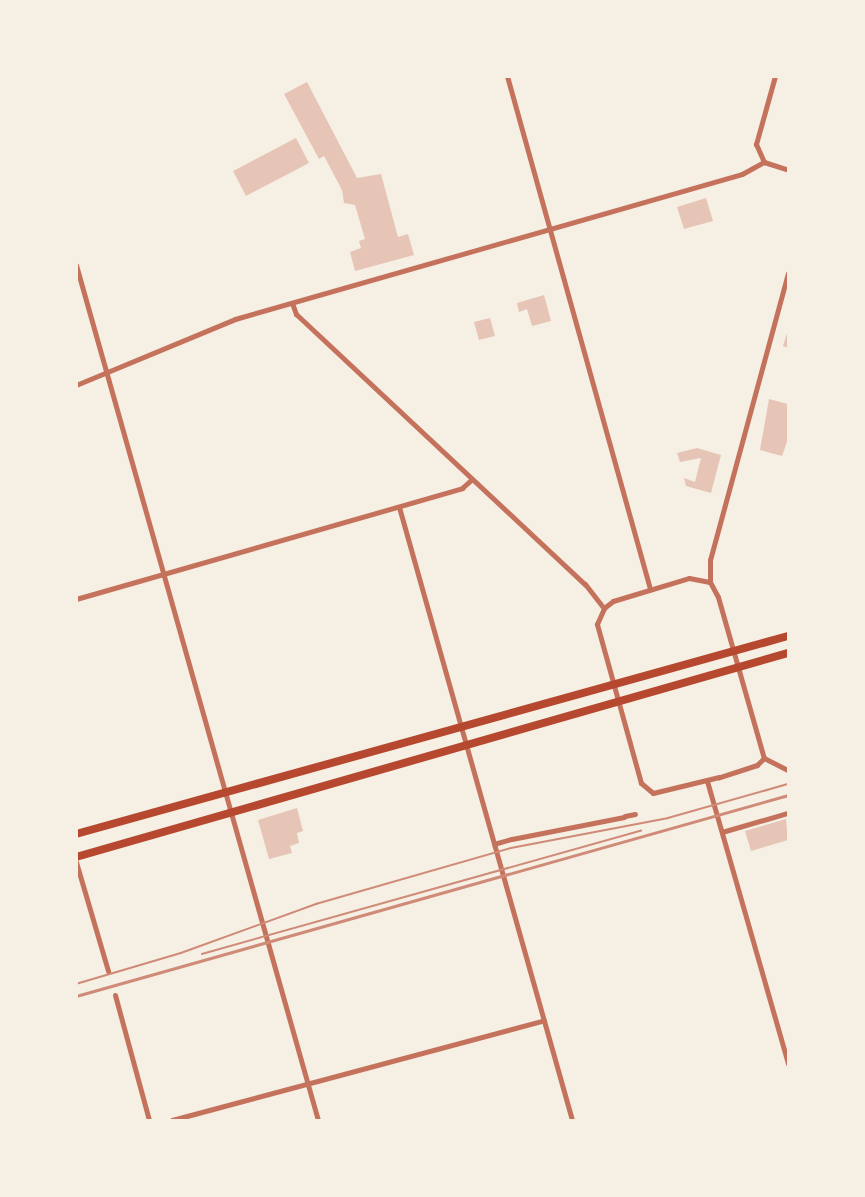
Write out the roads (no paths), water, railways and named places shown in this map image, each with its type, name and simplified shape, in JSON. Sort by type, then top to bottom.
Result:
[{"type":"main road","points":[[76,834],[461,725],[789,636]]},
{"type":"main road","points":[[76,857],[789,653]]},
{"type":"street","points":[[507,76],[650,589]]},
{"type":"street","points":[[764,162],[756,144],[775,76]]},
{"type":"street","points":[[76,385],[235,319],[742,174],[764,162],[789,170]]},
{"type":"street","points":[[76,265],[318,1120]]},
{"type":"street","points":[[789,273],[710,560],[710,582],[722,605],[764,758],[789,770]]},
{"type":"street","points":[[292,303],[296,314],[585,584],[604,608]]},
{"type":"street","points":[[76,599],[462,488],[472,478]]},
{"type":"street","points":[[399,507],[572,1120]]},
{"type":"street","points":[[710,582],[689,578],[614,601],[604,608],[597,624],[618,703],[646,790],[660,793],[707,781],[757,765],[764,758]]},
{"type":"street","points":[[707,781],[789,1064]]},
{"type":"street","points":[[722,832],[789,813]]},
{"type":"street","points":[[494,844],[635,814]]},
{"type":"street","points":[[76,862],[108,970]]},
{"type":"street","points":[[115,995],[149,1120]]},
{"type":"street","points":[[172,1120],[544,1020]]},
{"type":"tram line","points":[[76,984],[181,953],[316,904],[511,848],[668,818],[788,784]]},
{"type":"tram line","points":[[202,954],[641,831]]},
{"type":"railway","points":[[76,996],[788,795]]}]
